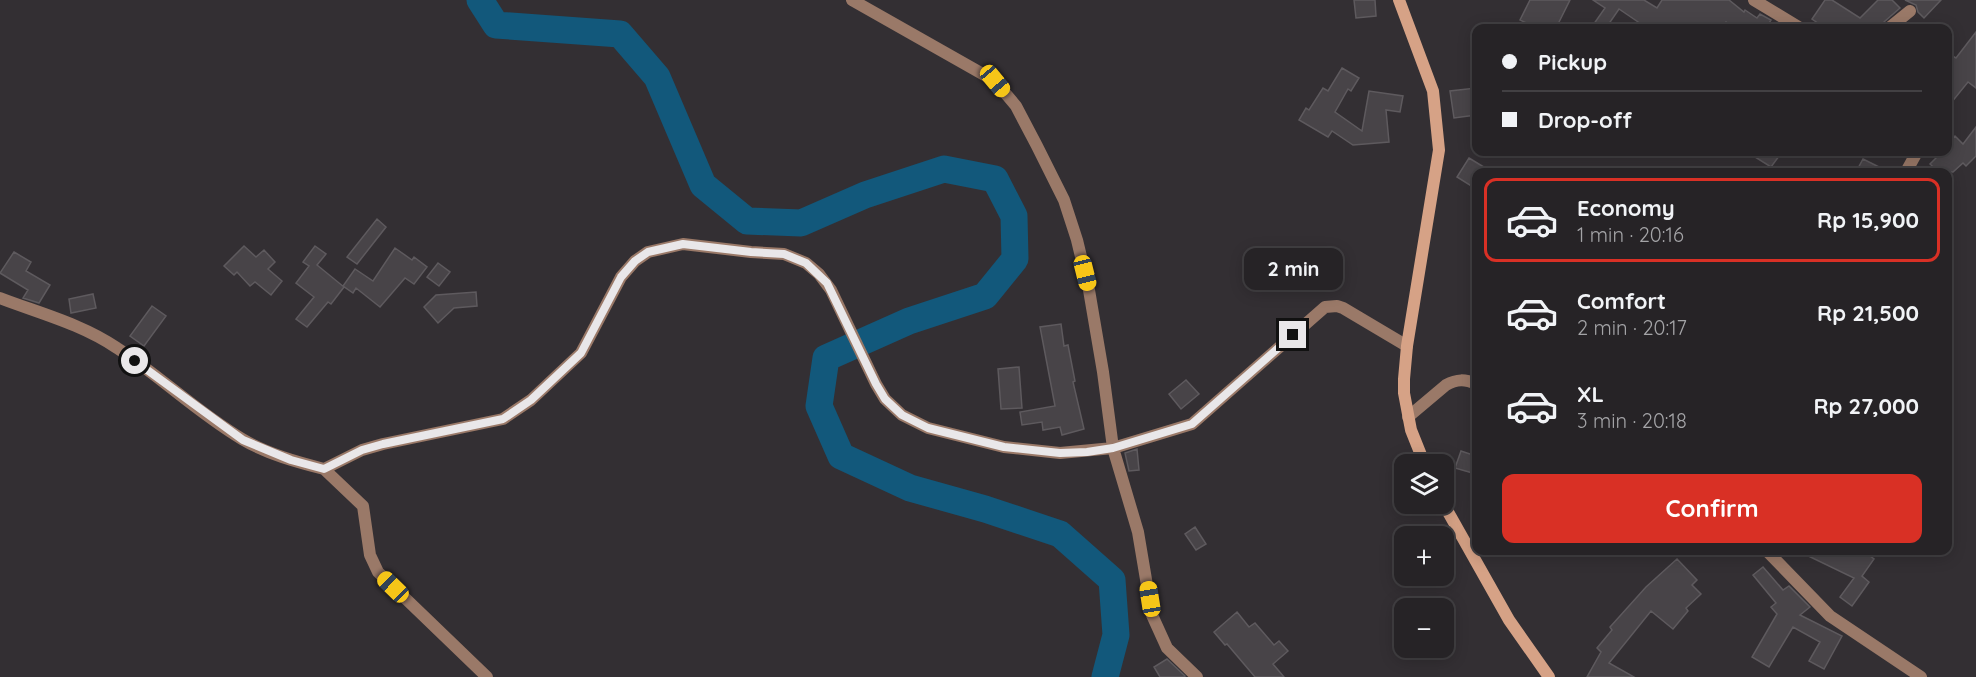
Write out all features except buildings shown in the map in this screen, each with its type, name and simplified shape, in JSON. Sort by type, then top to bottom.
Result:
[{"type":"main road","points":[[1398,0],[1433,91],[1439,150],[1407,346],[1404,393],[1411,430],[1421,454]]},
{"type":"main road","points":[[1450,514],[1472,554]]},
{"type":"main road","points":[[1473,555],[1509,620],[1549,677]]},
{"type":"street","points":[[852,0],[995,81],[1016,106],[1064,200],[1077,240],[1089,290],[1113,448],[1122,485],[1138,532],[1152,615],[1167,648],[1197,677]]},
{"type":"street","points":[[1754,0],[1793,24]]},
{"type":"street","points":[[1894,24],[1910,11]]},
{"type":"street","points":[[324,469],[362,450],[503,419],[519,410],[581,353],[621,277],[635,261],[648,252],[683,244],[784,254],[806,263],[819,274],[831,290],[864,361],[885,399],[902,415],[928,428],[1004,447],[1060,453],[1113,448],[1192,424],[1325,307],[1343,308],[1407,346]]},
{"type":"street","points":[[0,298],[87,331],[117,347],[243,440],[291,460],[324,469],[363,506],[370,555],[378,572],[488,677]]},
{"type":"street","points":[[1408,417],[1446,385],[1460,380],[1472,383]]},
{"type":"street","points":[[1771,555],[1830,616],[1921,677]]},
{"type":"waterway","points":[[480,0],[496,25],[620,34],[657,77],[703,185],[747,221],[801,223],[865,195],[944,169],[995,179],[1014,216],[1015,259],[985,296],[909,321],[826,358],[819,406],[841,456],[910,488],[985,509],[1060,534],[1112,580],[1116,635],[1105,677]]},
{"type":"route","points":[[135,361],[243,440],[291,460],[324,469],[362,450],[503,419],[519,410],[581,353],[621,277],[635,261],[648,252],[683,244],[784,254],[806,263],[827,283],[876,384],[885,399],[902,415],[928,428],[1004,447],[1060,453],[1113,448],[1192,424],[1293,335]]}]
